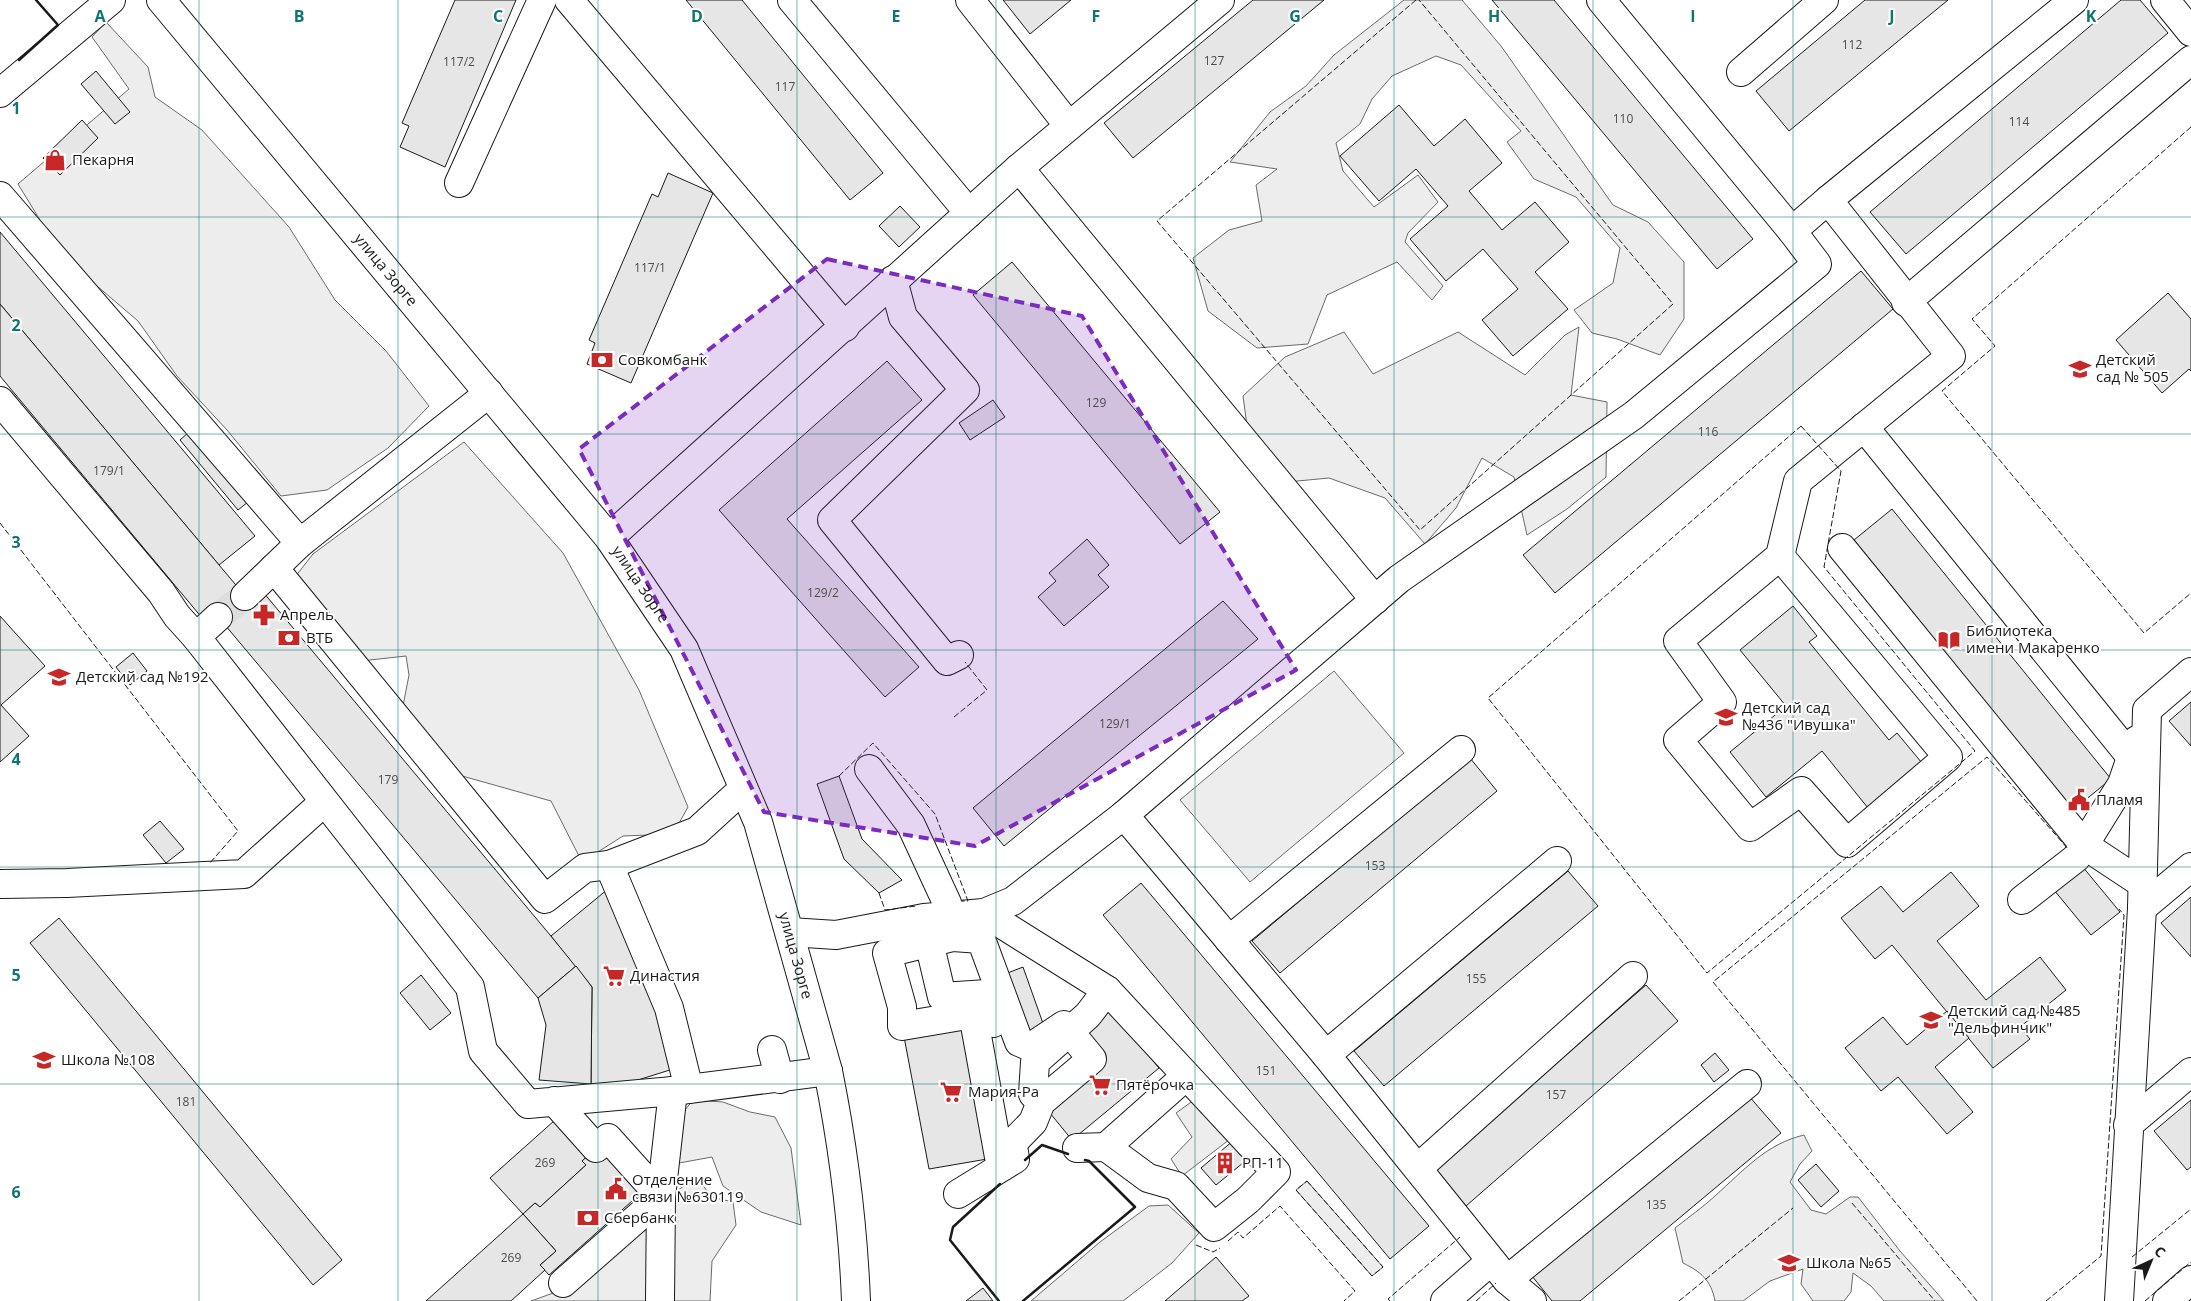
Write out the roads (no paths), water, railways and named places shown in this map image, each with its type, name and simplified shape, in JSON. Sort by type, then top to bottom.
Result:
[{"type":"street","points":[[0,93],[111,0]]},
{"type":"street","name":"улица Зорге","points":[[160,0],[609,538],[684,649],[758,822],[828,1071],[855,1256],[856,1301]]},
{"type":"street","points":[[459,183],[542,0]]},
{"type":"street","points":[[569,0],[845,327]]},
{"type":"street","points":[[792,0],[969,214]]},
{"type":"street","points":[[970,0],[1069,126]]},
{"type":"street","points":[[609,538],[1019,168],[1220,0]]},
{"type":"street","points":[[790,932],[836,935],[934,926],[984,913],[1013,901],[1124,815],[1399,579],[1634,415],[1817,264],[1792,231],[1601,0]]},
{"type":"street","points":[[1741,72],[1824,0]]},
{"type":"street","points":[[1792,231],[2074,0]]},
{"type":"street","points":[[2165,0],[2191,32]]},
{"type":"street","points":[[1906,302],[2191,60]]},
{"type":"street","points":[[1019,168],[1375,600]]},
{"type":"street","points":[[0,196],[300,543]]},
{"type":"street","points":[[1780,556],[1948,757],[1847,843],[1801,791],[1750,827],[1678,740],[1722,702],[1678,641],[1780,556],[1798,481],[1951,356],[1906,302],[1828,200]]},
{"type":"street","points":[[893,280],[903,317],[965,390],[832,520],[953,662]]},
{"type":"street","points":[[245,596],[300,543],[489,393]]},
{"type":"street","points":[[0,401],[155,584],[177,616],[196,636],[324,802],[470,986],[483,1051],[528,1104],[681,1090],[736,1072],[780,1079],[828,1071]]},
{"type":"street","points":[[1864,427],[2131,757]]},
{"type":"street","points":[[1842,548],[2084,845],[2142,896]]},
{"type":"street","points":[[274,568],[545,898],[585,868],[610,865],[661,854],[701,841],[743,788]]},
{"type":"street","points":[[196,636],[218,617]]},
{"type":"street","points":[[2022,900],[2076,858],[2122,784],[2147,710],[2191,672]]},
{"type":"street","points":[[2119,1301],[2142,896],[2147,710]]},
{"type":"street","points":[[1229,940],[1461,750]]},
{"type":"street","points":[[869,770],[911,824],[947,903],[934,926],[887,953],[902,1007],[902,1026],[973,1014],[999,1157],[1033,1122],[1041,1102],[1092,1059],[1064,1025],[1031,1047],[1020,1042],[981,939],[953,937],[934,926]]},
{"type":"street","points":[[0,884],[67,883],[244,874],[324,802]]},
{"type":"street","points":[[1124,815],[1326,1055],[1499,1271],[1532,1301]]},
{"type":"street","points":[[1326,1055],[1556,861]]},
{"type":"street","points":[[610,865],[669,1008],[681,1090],[661,1197],[660,1301]]},
{"type":"street","points":[[2142,896],[2191,867]]},
{"type":"street","points":[[984,913],[1052,958],[1107,990],[1276,1172],[1248,1200],[1214,1227],[1176,1186],[1148,1178],[1106,1147],[1077,1148]]},
{"type":"street","points":[[934,926],[942,997],[987,994],[1015,1159],[958,1194]]},
{"type":"street","points":[[1418,1168],[1633,976]]},
{"type":"street","points":[[1033,1094],[1035,1062],[1088,1015],[1107,990]]},
{"type":"street","points":[[772,1050],[780,1079]]},
{"type":"street","points":[[2128,1125],[2191,1072]]},
{"type":"street","points":[[1106,1147],[1186,1076]]},
{"type":"street","points":[[1445,1301],[1499,1271],[1747,1084]]},
{"type":"street","points":[[554,1101],[596,1148],[608,1138],[661,1197]]},
{"type":"street","points":[[564,1283],[661,1197]]},
{"type":"street","points":[[2166,1301],[2191,1280]]},
{"type":"tunnel","points":[[218,617],[245,596]]},
{"type":"place","name":"Пекарня","points":[[55,160]]},
{"type":"place","name":"Совкомбанк","points":[[602,360]]},
{"type":"place","name":"Детский сад № 505","points":[[2080,369]]},
{"type":"place","name":"Апрель","points":[[264,615]]},
{"type":"place","name":"ВТБ","points":[[289,638]]},
{"type":"place","name":"Библиотека имени Макаренко","points":[[1949,640]]},
{"type":"place","name":"Детский сад №192","points":[[59,677]]},
{"type":"place","name":"Детский сад №436 \"Ивушка\"","points":[[1726,717]]},
{"type":"place","name":"Пламя","points":[[2079,800]]},
{"type":"place","name":"Династия","points":[[614,976]]},
{"type":"place","name":"Детский сад №485 \"Дельфинчик\"","points":[[1931,1020]]},
{"type":"place","name":"Школа №108","points":[[44,1060]]},
{"type":"place","name":"Пятёрочка","points":[[1100,1085]]},
{"type":"place","name":"Мария-Ра","points":[[951,1092]]},
{"type":"place","name":"РП-11","points":[[1225,1163]]},
{"type":"place","name":"Отделение связи №630119","points":[[616,1189]]},
{"type":"place","name":"Сбербанк","points":[[588,1218]]},
{"type":"place","name":"Школа №65","points":[[1789,1263]]}]
